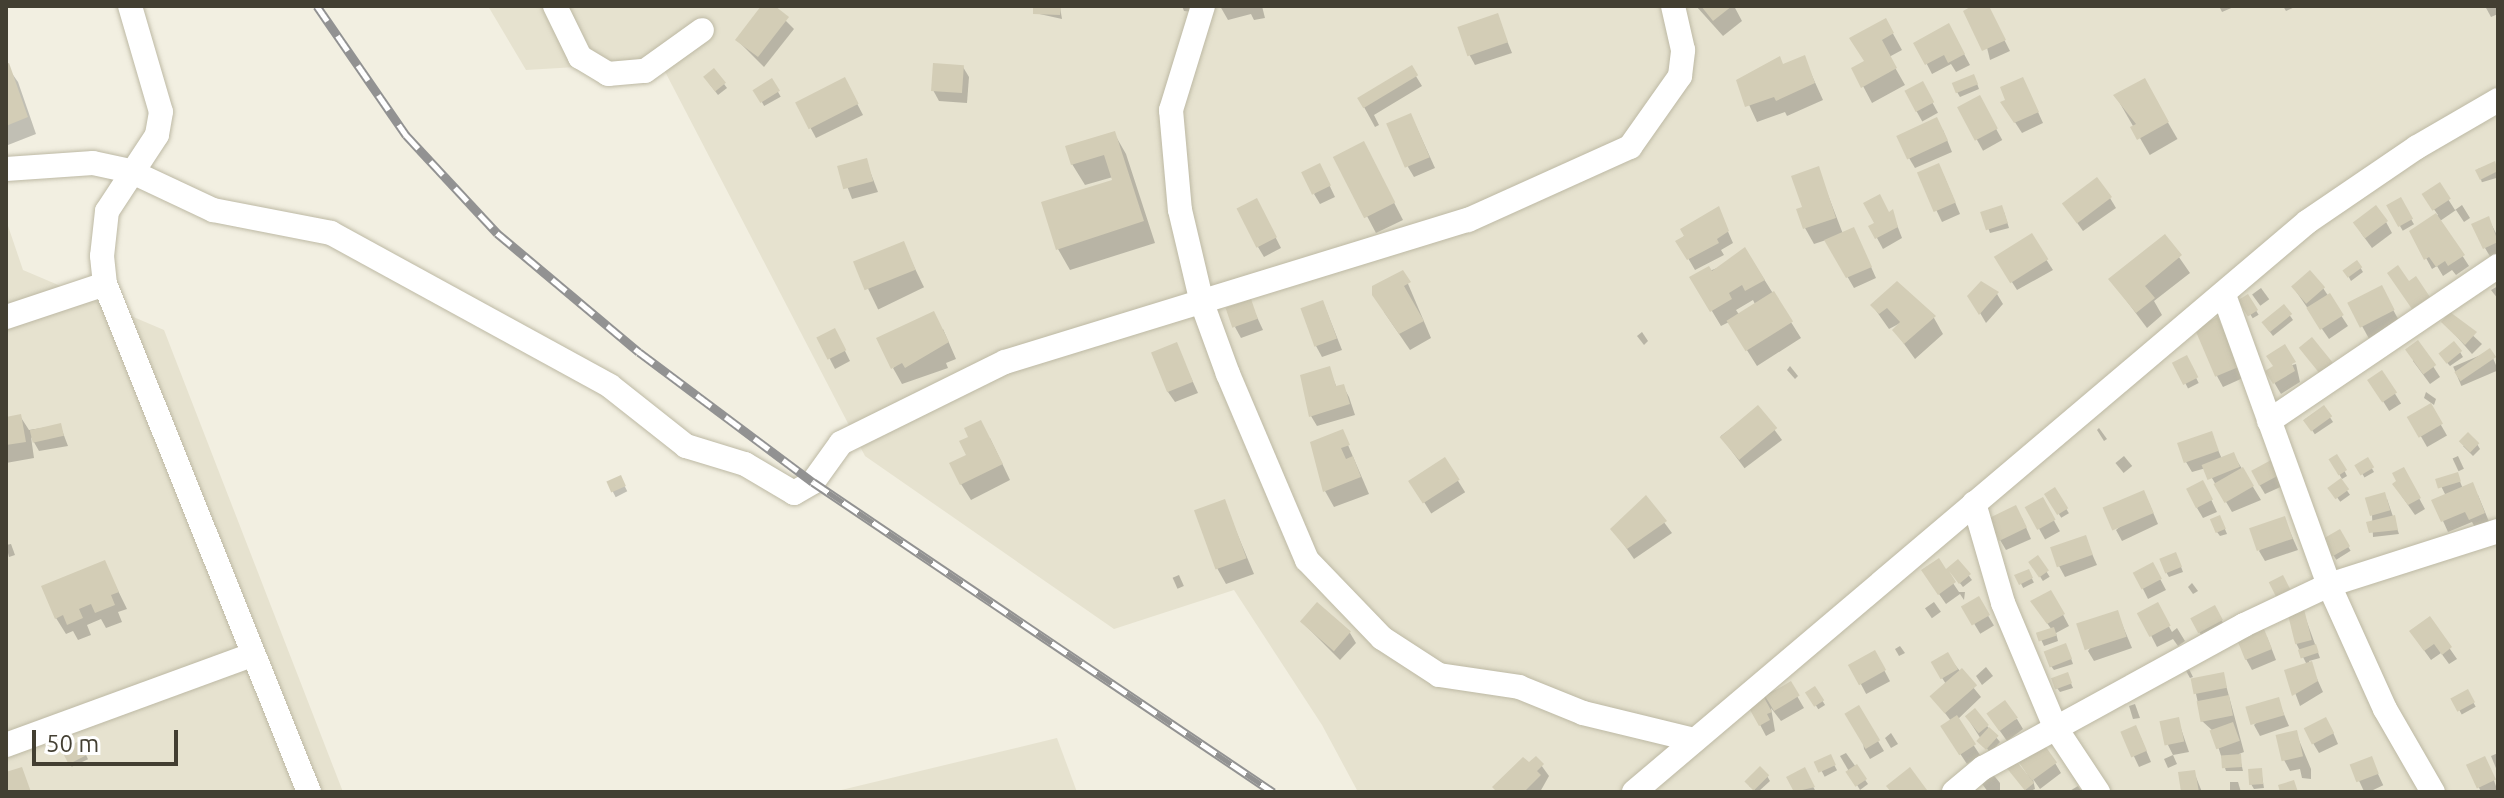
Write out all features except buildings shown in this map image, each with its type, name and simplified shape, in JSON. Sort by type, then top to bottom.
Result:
[{"type":"street","points":[[130,6],[161,112],[157,135],[130,171],[107,211],[102,256],[105,284],[309,792]]},
{"type":"street","points":[[555,6],[580,57],[608,74],[645,71],[702,30]]},
{"type":"street","points":[[1203,6],[1171,110],[1170,131],[1180,210],[1202,303],[1287,522],[1307,560],[1382,638],[1439,675],[1519,687],[1583,713],[1695,740]]},
{"type":"street","points":[[6,169],[93,163],[130,171],[213,210],[331,233],[610,386],[686,446],[735,459],[794,493],[813,482],[841,443],[1005,362],[1468,220],[1630,147],[1680,76],[1683,50],[1673,6]]},
{"type":"street","points":[[1634,792],[2307,222],[2417,147],[2498,100]]},
{"type":"street","points":[[2269,421],[2498,266]]},
{"type":"street","points":[[6,317],[105,284]]},
{"type":"street","points":[[2224,295],[2329,585],[2385,709],[2433,792]]},
{"type":"street","points":[[1974,503],[2003,603],[2055,727],[2098,792]]},
{"type":"street","points":[[1954,792],[1983,768],[2156,670],[2329,585],[2498,531]]},
{"type":"street","points":[[6,745],[252,655]]},
{"type":"shaded area","points":[[488,6],[2498,6],[2498,792],[1358,792],[1322,725],[1234,590],[1114,629],[865,456],[660,62],[526,70]]},
{"type":"shaded area","points":[[6,220],[23,270],[164,330],[343,792],[6,792]]},
{"type":"shaded area","points":[[1057,738],[1077,792],[833,792]]},
{"type":"railway","points":[[317,6],[406,135],[497,233],[639,352],[813,482],[1273,792]]}]
